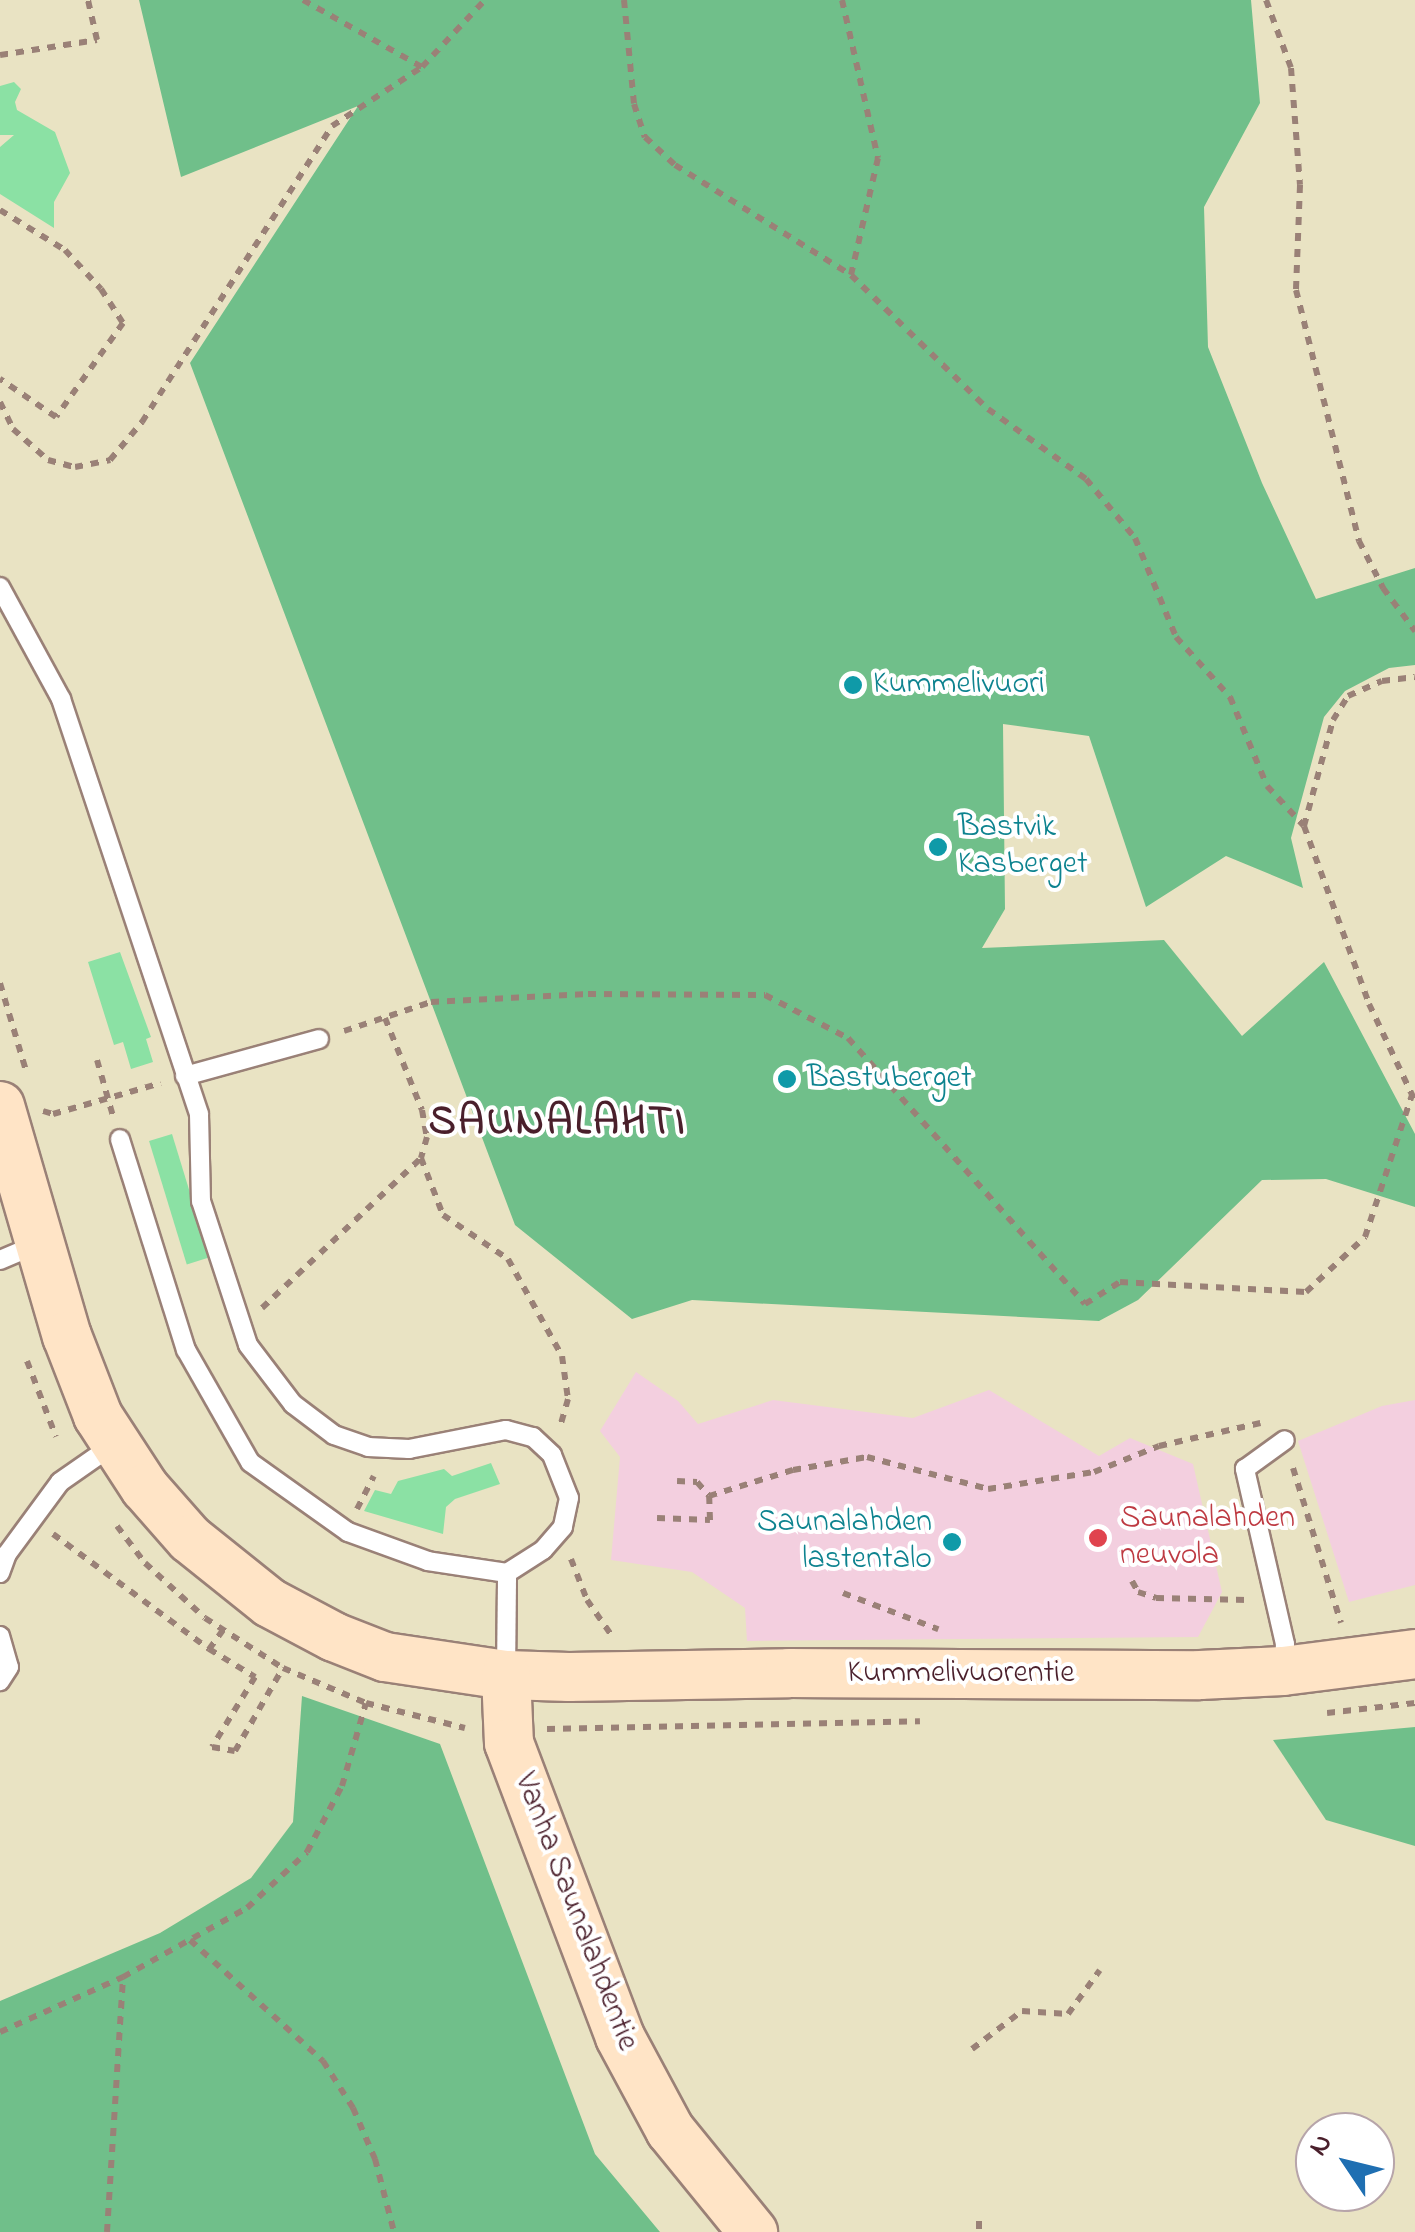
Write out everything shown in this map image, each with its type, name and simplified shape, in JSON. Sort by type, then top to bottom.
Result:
[{"type":"street","name":"Kummelivuorentie","points":[[14,1090],[20,1252],[67,1336],[98,1416],[145,1488],[190,1539],[270,1603],[334,1637],[386,1657],[506,1675],[1200,1675],[1284,1671],[1415,1654]]},
{"type":"street","name":"Vanha Saunalahdentie","points":[[506,1675],[510,1744],[620,2037],[670,2130],[753,2232]]},
{"type":"lane","points":[[0,587],[61,699],[199,1114],[201,1201],[248,1344],[292,1404],[334,1435],[368,1448],[409,1449],[506,1430],[533,1437],[552,1455],[569,1498],[560,1531],[543,1550],[507,1573],[428,1560],[348,1532],[250,1462],[186,1350],[120,1139]]},
{"type":"lane","points":[[185,1076],[319,1038]]},
{"type":"lane","points":[[1284,1671],[1285,1644],[1246,1469],[1285,1440]]},
{"type":"lane","points":[[0,1572],[7,1554],[60,1482],[115,1444]]},
{"type":"lane","points":[[506,1675],[507,1573]]},
{"type":"lane","points":[[0,1636],[9,1668],[0,1681]]},
{"type":"path","points":[[0,55],[97,40],[88,0]]},
{"type":"path","points":[[303,0],[422,67]]},
{"type":"path","points":[[0,402],[14,430],[48,460],[75,467],[110,460],[142,422],[332,126],[422,67],[485,0]]},
{"type":"path","points":[[319,1038],[432,1002],[588,994],[765,995],[848,1038],[1085,1304],[1120,1282],[1306,1292],[1365,1236],[1413,1098],[1369,1004],[1304,826],[1267,786],[1230,696],[1176,636],[1134,538],[1086,480],[988,409],[852,275],[675,164],[645,137],[634,104],[624,0]]},
{"type":"path","points":[[842,0],[878,158],[852,275]]},
{"type":"path","points":[[1266,0],[1290,68],[1300,185],[1296,290],[1359,540],[1382,588],[1415,631]]},
{"type":"path","points":[[0,210],[65,250],[102,289],[123,323],[56,417],[0,380]]},
{"type":"path","points":[[1304,826],[1333,720],[1348,696],[1382,680],[1415,677]]},
{"type":"path","points":[[0,983],[14,1090]]},
{"type":"path","points":[[242,1327],[422,1158],[427,1137],[422,1110],[385,1018]]},
{"type":"path","points":[[96,1060],[120,1139]]},
{"type":"path","points":[[42,1126],[38,1110],[53,1114],[165,1082]]},
{"type":"path","points":[[422,1158],[443,1214],[508,1260],[562,1356],[568,1400],[562,1422]]},
{"type":"path","points":[[709,1496],[793,1470],[867,1457],[988,1489],[1094,1472],[1159,1446],[1254,1423],[1276,1427],[1285,1440],[1346,1639]]},
{"type":"path","points":[[354,1515],[380,1465]]},
{"type":"path","points":[[657,1518],[710,1520],[709,1496],[697,1482],[676,1481]]},
{"type":"path","points":[[34,1518],[174,1624],[254,1677],[212,1746],[235,1752],[284,1668]]},
{"type":"path","points":[[560,1531],[587,1600],[614,1640]]},
{"type":"path","points":[[1132,1581],[1138,1592],[1156,1598],[1275,1600]]},
{"type":"path","points":[[844,1594],[948,1632]]},
{"type":"path","points":[[167,1632],[174,1624]]},
{"type":"path","points":[[209,1649],[222,1630]]},
{"type":"path","points":[[0,2032],[124,1977],[248,1908],[308,1852],[342,1786],[366,1703]]},
{"type":"path","points":[[190,1940],[323,2061],[353,2108],[368,2142],[394,2232]]},
{"type":"path","points":[[972,2048],[1022,2011],[1068,2014],[1100,1970]]},
{"type":"path","points":[[107,2232],[124,1977]]},
{"type":"path","points":[[979,2222],[979,2232]]},
{"type":"shaded area","points":[[636,1372],[678,1401],[698,1424],[773,1400],[913,1418],[989,1390],[1099,1456],[1130,1438],[1193,1464],[1222,1592],[1198,1637],[747,1641],[745,1608],[692,1572],[611,1560],[620,1457],[600,1431]]},
{"type":"shaded area","points":[[1415,1400],[1415,1585],[1349,1602],[1298,1441],[1382,1406]]},
{"type":"green space","points":[[139,0],[1251,0],[1260,103],[1204,207],[1208,347],[1262,483],[1316,599],[1415,568],[1415,665],[1389,668],[1345,691],[1324,717],[1291,838],[1303,888],[1226,856],[1146,907],[1089,736],[1003,724],[1005,909],[982,948],[1164,940],[1242,1036],[1324,962],[1415,1134],[1415,1207],[1326,1179],[1262,1180],[1138,1300],[1099,1321],[692,1300],[632,1319],[515,1225],[190,363],[358,106],[181,177]]},
{"type":"green space","points":[[14,82],[21,89],[15,102],[17,110],[55,132],[70,173],[54,202],[54,228],[0,194],[0,147],[14,135],[0,135],[0,86]]},
{"type":"green space","points":[[120,952],[151,1037],[146,1039],[153,1062],[131,1069],[123,1042],[114,1045],[88,962]]},
{"type":"green space","points":[[172,1134],[210,1257],[187,1264],[149,1141]]},
{"type":"green space","points":[[491,1463],[500,1484],[455,1499],[446,1507],[443,1534],[364,1511],[375,1490],[391,1494],[398,1481],[444,1469],[452,1476]]},
{"type":"green space","points":[[302,1696],[440,1744],[595,2154],[660,2232],[0,2232],[0,2001],[160,1933],[251,1878],[293,1822]]},
{"type":"green space","points":[[1415,1727],[1415,1846],[1326,1820],[1273,1740]]},
{"type":"place","name":"Kummelivuori","points":[[853,685]]},
{"type":"place","name":"Bastvik Kasberget","points":[[938,847]]},
{"type":"place","name":"Bastuberget","points":[[787,1079]]},
{"type":"place","name":"Saunalahden neuvola","points":[[1098,1538]]},
{"type":"place","name":"Saunalahden lastentalo","points":[[952,1542]]},
{"type":"district","name":"SAUNALAHTI","points":[[558,1123]]}]
